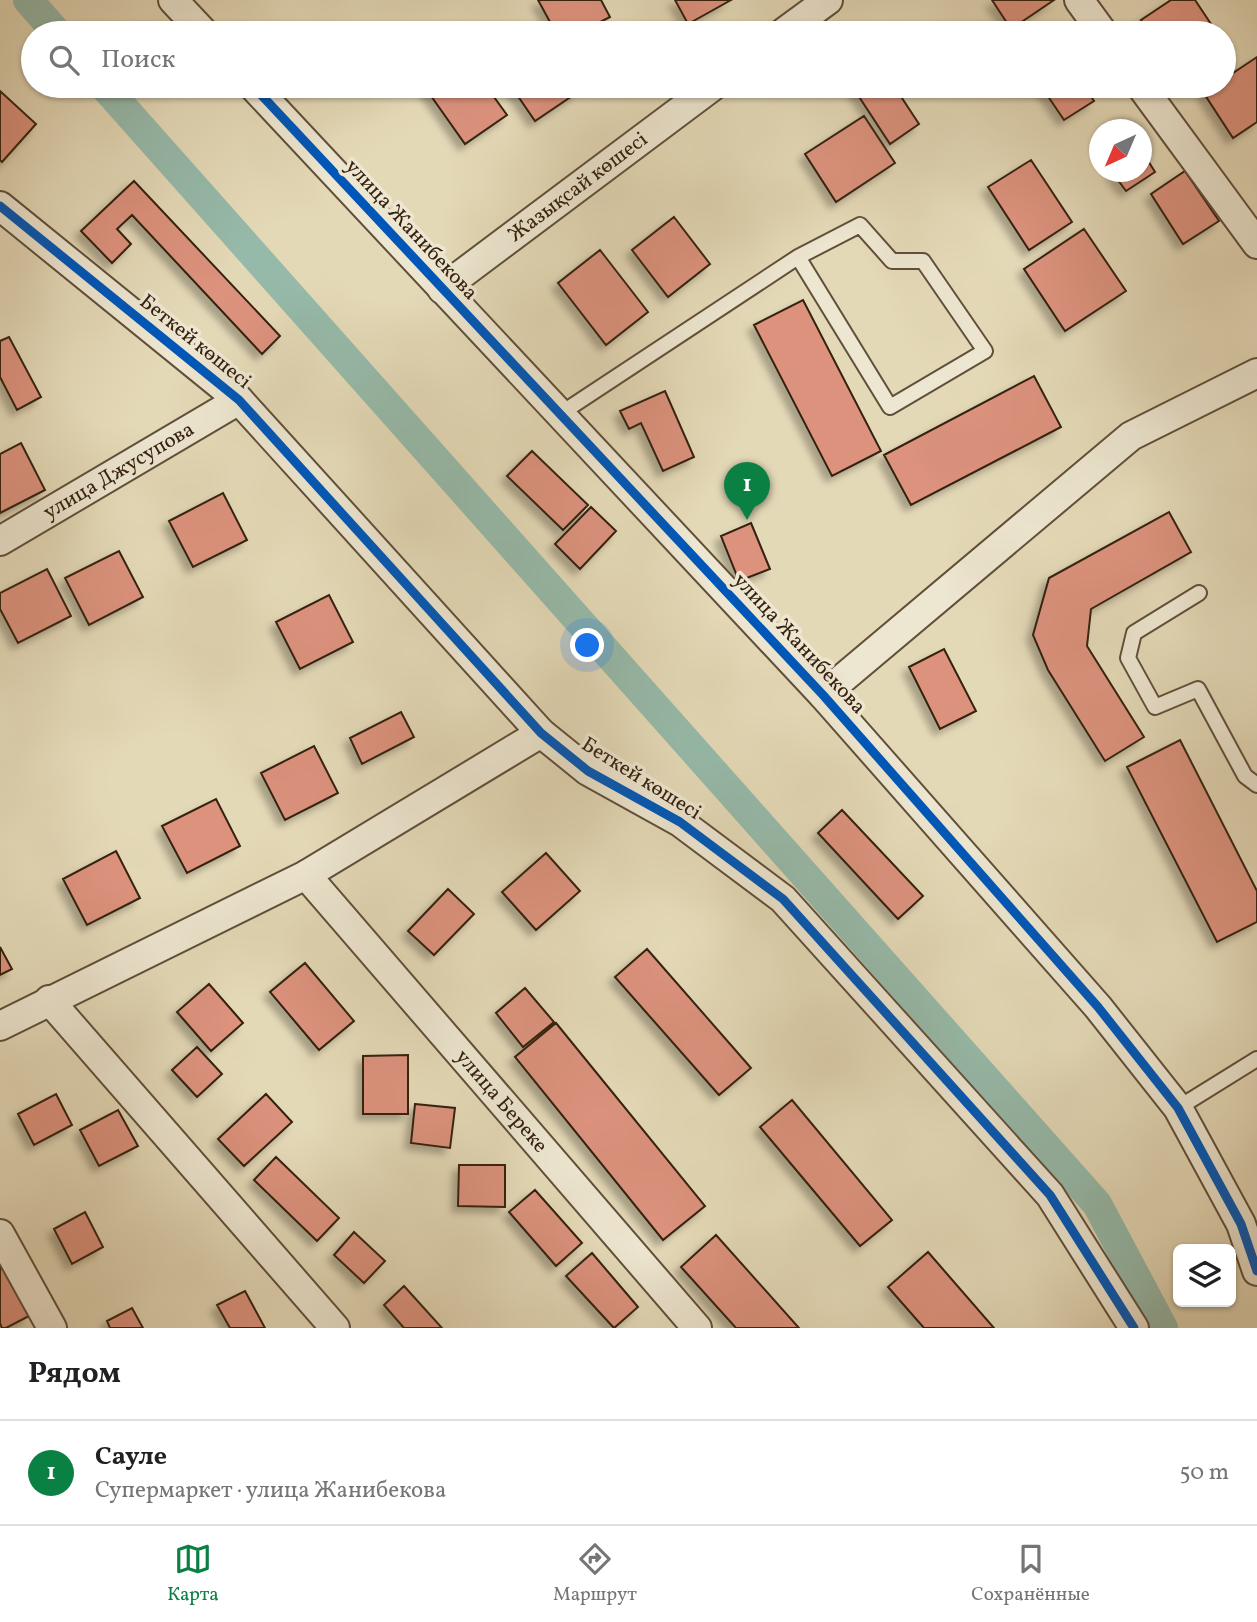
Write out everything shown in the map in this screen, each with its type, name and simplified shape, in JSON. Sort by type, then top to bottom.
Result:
[{"type":"street","points":[[173,0],[193,21]]},
{"type":"street","points":[[799,21],[828,0]]},
{"type":"street","points":[[1079,0],[1094,21]]},
{"type":"street","name":"улица Жанибекова","points":[[264,98],[823,695],[1098,1007],[1178,1108],[1241,1224],[1257,1271]]},
{"type":"street","name":"Жазықсай көшесі","points":[[442,289],[697,98]]},
{"type":"street","points":[[1150,98],[1257,244]]},
{"type":"street","name":"Беткей көшесі","points":[[2,211],[239,400],[541,733],[588,771],[680,822],[783,899],[1050,1195],[1134,1328]]},
{"type":"street","points":[[823,695],[1131,436],[1257,373]]},
{"type":"street","name":"улица Джусупова","points":[[0,541],[239,400]]},
{"type":"street","points":[[0,1026],[306,875],[541,733]]},
{"type":"street","name":"улица Береке","points":[[306,875],[696,1328]]},
{"type":"street","points":[[49,1000],[335,1328]]},
{"type":"street","points":[[0,1234],[52,1328]]},
{"type":"lane","points":[[560,414],[798,257],[860,225],[892,261],[923,261],[985,351],[890,407],[798,257]]},
{"type":"lane","points":[[1199,593],[1134,633],[1128,658],[1155,707],[1198,689],[1245,776],[1257,785]]},
{"type":"lane","points":[[1178,1108],[1257,1059]]},
{"type":"building","points":[[538,0],[601,0],[610,17],[602,21],[549,21]]},
{"type":"building","points":[[675,0],[731,0],[693,21],[686,21]]},
{"type":"building","points":[[992,0],[1054,0],[1023,21],[1006,21]]},
{"type":"building","points":[[1171,0],[1195,0],[1209,21],[1142,21]]},
{"type":"building","points":[[1257,57],[1257,122],[1233,138],[1207,98],[1236,98],[1236,71]]},
{"type":"building","points":[[0,91],[36,124],[2,162],[0,160]]},
{"type":"building","points":[[432,98],[495,98],[507,115],[465,144]]},
{"type":"building","points":[[519,98],[569,98],[535,121]]},
{"type":"building","points":[[860,98],[902,98],[919,124],[890,144]]},
{"type":"building","points":[[1049,98],[1092,98],[1094,101],[1064,120]]},
{"type":"building","points":[[864,116],[895,163],[836,202],[805,154]]},
{"type":"building","points":[[1031,160],[1072,222],[1029,250],[988,187]]},
{"type":"building","points":[[1185,171],[1219,221],[1183,244],[1151,194]]},
{"type":"building","points":[[134,181],[280,336],[262,354],[132,215],[117,229],[131,244],[112,263],[81,231]]},
{"type":"building","points":[[1119,182],[1140,182],[1126,191]]},
{"type":"building","points":[[674,217],[710,264],[668,297],[632,250]]},
{"type":"building","points":[[1084,229],[1126,291],[1065,331],[1024,269]]},
{"type":"building","points":[[600,250],[648,312],[606,345],[558,283]]},
{"type":"building","points":[[803,300],[881,451],[832,476],[754,325]]},
{"type":"building","points":[[9,337],[41,397],[17,410],[0,377],[0,341]]},
{"type":"building","points":[[1034,376],[1061,427],[911,505],[884,455]]},
{"type":"building","points":[[665,391],[694,457],[663,471],[641,423],[629,429],[620,411]]},
{"type":"building","points":[[21,443],[45,490],[0,513],[0,454]]},
{"type":"building","points":[[532,451],[588,505],[563,530],[507,476]]},
{"type":"building","points":[[223,493],[247,540],[193,567],[169,521]]},
{"type":"building","points":[[591,507],[616,531],[580,569],[555,544]]},
{"type":"building","points":[[1169,512],[1191,552],[1091,609],[1087,646],[1144,737],[1105,761],[1048,670],[1033,635],[1049,578]]},
{"type":"building","points":[[751,523],[770,569],[739,581],[721,536]]},
{"type":"building","points":[[119,551],[143,597],[89,625],[65,578]]},
{"type":"building","points":[[47,569],[71,616],[18,643],[0,609],[0,593]]},
{"type":"building","points":[[329,595],[353,642],[300,669],[276,622]]},
{"type":"building","points":[[944,649],[976,711],[940,729],[909,667]]},
{"type":"building","points":[[401,712],[414,737],[362,764],[350,738]]},
{"type":"building","points":[[1180,740],[1257,891],[1257,922],[1217,942],[1127,767]]},
{"type":"building","points":[[314,746],[338,793],[285,820],[261,773]]},
{"type":"building","points":[[216,799],[240,846],[187,873],[162,826]]},
{"type":"building","points":[[842,810],[923,896],[898,919],[818,833]]},
{"type":"building","points":[[116,851],[140,898],[87,925],[63,879]]},
{"type":"building","points":[[546,853],[580,891],[536,930],[502,892]]},
{"type":"building","points":[[448,889],[474,914],[434,955],[408,931]]},
{"type":"building","points":[[0,947],[12,969],[0,975]]},
{"type":"building","points":[[647,949],[751,1068],[719,1095],[615,977]]},
{"type":"building","points":[[305,963],[354,1021],[319,1050],[270,992]]},
{"type":"building","points":[[209,984],[243,1023],[211,1051],[177,1012]]},
{"type":"building","points":[[525,988],[554,1022],[523,1047],[496,1013]]},
{"type":"building","points":[[556,1023],[705,1206],[663,1240],[515,1057]]},
{"type":"building","points":[[197,1047],[222,1074],[197,1097],[172,1070]]},
{"type":"building","points":[[408,1055],[408,1114],[363,1114],[363,1056]]},
{"type":"building","points":[[56,1094],[72,1125],[34,1145],[18,1114]]},
{"type":"building","points":[[266,1094],[292,1122],[244,1166],[218,1139]]},
{"type":"building","points":[[792,1100],[892,1220],[860,1246],[760,1127]]},
{"type":"building","points":[[415,1104],[455,1108],[450,1148],[411,1143]]},
{"type":"building","points":[[118,1110],[138,1146],[99,1166],[80,1130]]},
{"type":"building","points":[[276,1157],[339,1218],[317,1241],[254,1180]]},
{"type":"building","points":[[459,1165],[505,1165],[505,1207],[458,1206]]},
{"type":"building","points":[[535,1190],[582,1243],[556,1266],[509,1212]]},
{"type":"building","points":[[85,1212],[103,1247],[72,1264],[54,1229]]},
{"type":"building","points":[[354,1232],[385,1261],[364,1283],[334,1255]]},
{"type":"building","points":[[716,1235],[799,1328],[736,1328],[681,1267]]},
{"type":"building","points":[[928,1252],[994,1328],[924,1328],[888,1287]]},
{"type":"building","points":[[592,1253],[638,1307],[614,1328],[566,1276]]},
{"type":"building","points":[[0,1262],[29,1316],[6,1328],[2,1328],[0,1323]]},
{"type":"building","points":[[404,1286],[442,1328],[404,1328],[384,1305]]},
{"type":"building","points":[[245,1291],[265,1328],[230,1328],[217,1305]]},
{"type":"building","points":[[132,1308],[143,1328],[110,1328],[107,1321]]},
{"type":"waterway","points":[[28,0],[46,21]]},
{"type":"waterway","points":[[115,98],[1097,1204],[1163,1328]]},
{"type":"cycle path","points":[[264,98],[823,695],[1098,1007],[1178,1108],[1241,1224],[1257,1271]]},
{"type":"cycle path","points":[[0,206],[239,400],[541,733],[588,771],[680,822],[783,899],[1050,1195],[1134,1328]]},
{"type":"place","name":"Сауле","points":[[747,520]]}]
